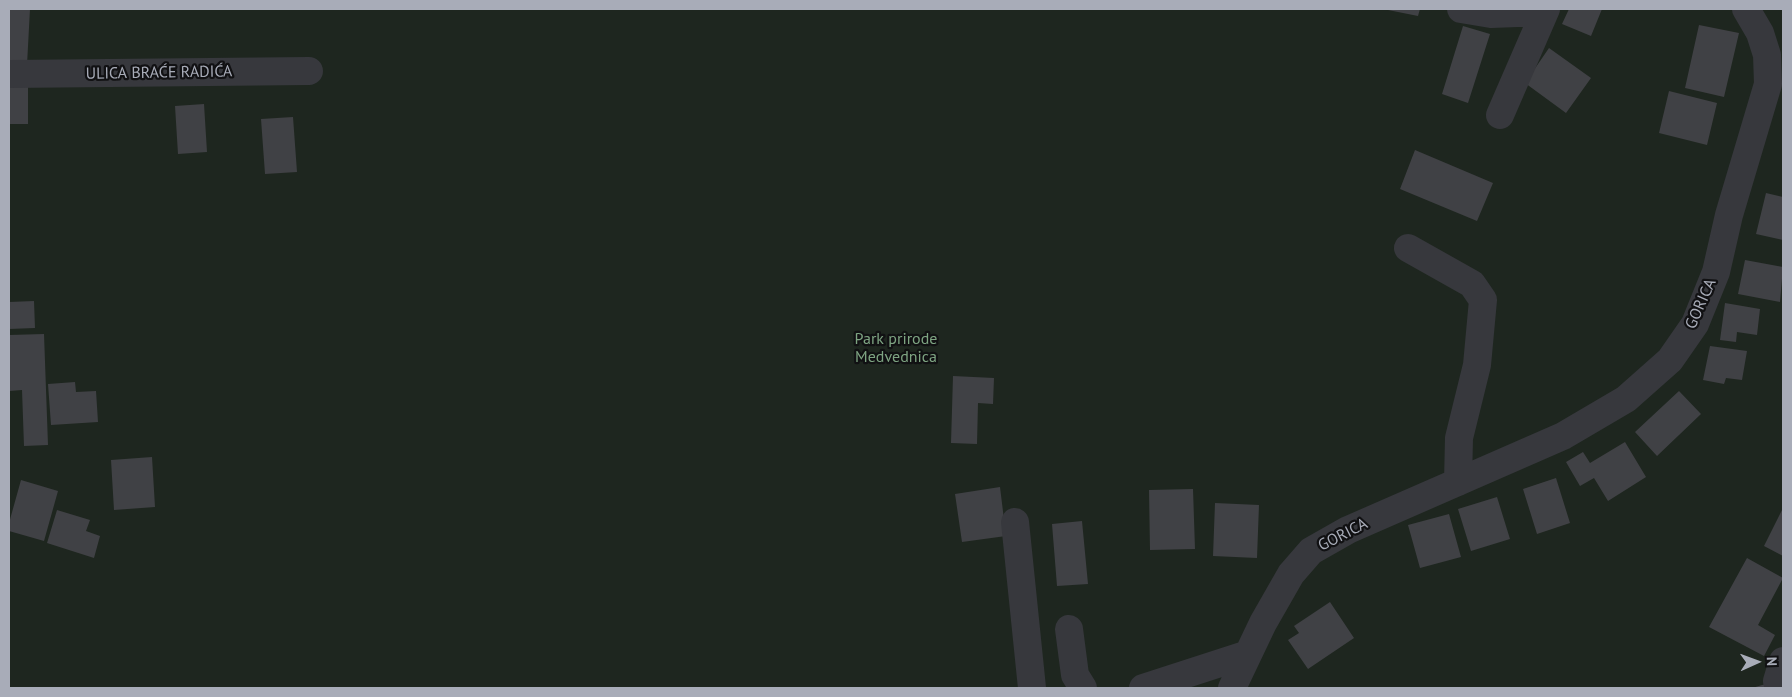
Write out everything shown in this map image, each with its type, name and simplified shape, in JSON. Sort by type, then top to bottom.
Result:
[{"type":"street","points":[[1461,9],[1491,14],[1545,10],[1500,115]]},
{"type":"street","name":"GORICA","points":[[1232,688],[1291,574],[1311,551],[1348,530],[1563,436],[1626,399],[1670,360],[1695,324],[1716,272],[1729,215],[1768,84],[1767,55],[1760,33],[1746,9]]},
{"type":"street","name":"ULICA BRAĆE RADIĆA","points":[[9,74],[309,71]]},
{"type":"street","points":[[1408,248],[1472,284],[1483,300],[1477,365],[1460,438],[1458,482]]},
{"type":"street","points":[[1015,522],[1032,688]]},
{"type":"street","points":[[1069,629],[1075,675],[1083,688]]},
{"type":"street","points":[[1143,688],[1248,654]]},
{"type":"street","points":[[1779,688],[1777,681],[1783,661]]},
{"type":"green space","name":"Park prirode Medvednica","points":[[9,9],[1783,9],[1783,688],[9,688]]},
{"type":"building","points":[[9,9],[30,9],[27,65],[9,64]]},
{"type":"building","points":[[1383,9],[1420,9],[1418,16]]},
{"type":"building","points":[[1569,9],[1602,9],[1591,36],[1562,24]]},
{"type":"building","points":[[1699,25],[1739,33],[1724,97],[1685,88]]},
{"type":"building","points":[[1463,26],[1490,34],[1468,103],[1442,94]]},
{"type":"building","points":[[1549,48],[1591,78],[1566,113],[1525,83]]},
{"type":"building","points":[[9,85],[28,85],[28,124],[9,124]]},
{"type":"building","points":[[1669,91],[1717,103],[1707,145],[1659,133]]},
{"type":"building","points":[[204,104],[207,152],[178,154],[175,106]]},
{"type":"building","points":[[293,117],[297,172],[265,174],[261,119]]},
{"type":"building","points":[[1415,150],[1493,183],[1477,221],[1400,189]]},
{"type":"building","points":[[1766,193],[1783,197],[1783,240],[1756,234]]},
{"type":"building","points":[[1745,260],[1783,267],[1780,302],[1738,294]]},
{"type":"building","points":[[34,301],[35,328],[9,329],[9,302]]},
{"type":"building","points":[[1725,303],[1760,309],[1757,335],[1737,332],[1736,342],[1720,340]]},
{"type":"building","points":[[44,334],[48,445],[24,446],[22,390],[9,391],[9,335]]},
{"type":"building","points":[[1710,346],[1747,351],[1742,380],[1726,378],[1724,384],[1703,380]]},
{"type":"building","points":[[953,376],[994,378],[993,404],[978,403],[977,444],[951,443]]},
{"type":"building","points":[[75,382],[76,392],[96,391],[98,422],[51,425],[48,384]]},
{"type":"building","points":[[1679,391],[1701,414],[1657,456],[1635,432]]},
{"type":"building","points":[[1625,442],[1646,477],[1608,501],[1594,478],[1580,486],[1566,462],[1583,452],[1590,463]]},
{"type":"building","points":[[152,457],[155,507],[114,510],[111,460]]},
{"type":"building","points":[[1556,478],[1570,523],[1537,534],[1523,489]]},
{"type":"building","points":[[21,480],[58,491],[44,541],[9,531],[9,523]]},
{"type":"building","points":[[1000,487],[1006,536],[962,542],[955,494]]},
{"type":"building","points":[[1193,489],[1195,549],[1150,550],[1149,490]]},
{"type":"building","points":[[1497,497],[1510,539],[1471,551],[1458,509]]},
{"type":"building","points":[[1215,503],[1259,505],[1257,558],[1213,556]]},
{"type":"building","points":[[1783,508],[1783,556],[1764,546]]},
{"type":"building","points":[[57,510],[90,520],[86,531],[100,536],[94,558],[47,543]]},
{"type":"building","points":[[1449,514],[1461,557],[1420,568],[1408,525]]},
{"type":"building","points":[[1082,521],[1088,584],[1057,586],[1052,524]]},
{"type":"building","points":[[1747,558],[1783,578],[1758,625],[1775,635],[1764,656],[1709,627]]},
{"type":"building","points":[[1330,602],[1354,638],[1308,669],[1288,640],[1299,633],[1294,626]]},
{"type":"building","points":[[1769,683],[1770,688],[1752,688]]}]
